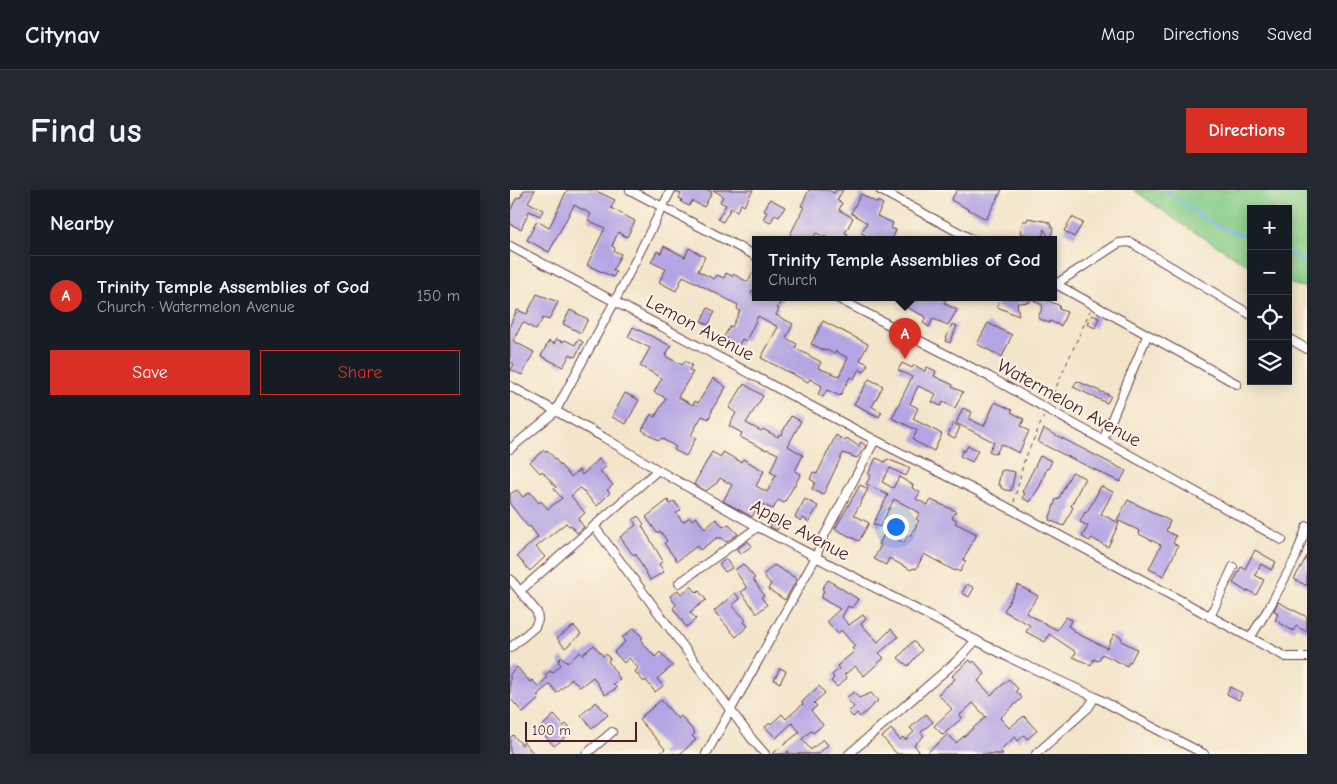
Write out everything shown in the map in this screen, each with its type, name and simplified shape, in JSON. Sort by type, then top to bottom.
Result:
[{"type":"street","points":[[630,190],[752,254]]},
{"type":"street","points":[[510,449],[556,412],[671,190]]},
{"type":"street","points":[[880,190],[966,236]]},
{"type":"street","points":[[1057,283],[1119,243],[1130,242],[1247,313]]},
{"type":"street","name":"Lemon Avenue","points":[[510,246],[875,440],[976,491],[1286,657],[1307,657]]},
{"type":"street","points":[[1057,285],[1237,384]]},
{"type":"street","name":"Watermelon Avenue","points":[[843,301],[990,377],[1282,540]]},
{"type":"street","points":[[1103,440],[1147,336]]},
{"type":"street","points":[[1291,340],[1307,349]]},
{"type":"street","name":"Apple Avenue","points":[[510,386],[603,437],[758,527],[976,640],[1095,697],[1204,754]]},
{"type":"street","points":[[706,754],[816,557],[822,540],[875,440]]},
{"type":"street","points":[[520,591],[658,470]]},
{"type":"street","points":[[594,526],[765,754]]},
{"type":"street","points":[[1250,638],[1270,606],[1295,559],[1307,526]]},
{"type":"street","points":[[679,584],[758,527]]},
{"type":"street","points":[[1210,617],[1233,567]]},
{"type":"street","points":[[510,578],[537,612],[538,620],[535,627],[510,648]]},
{"type":"street","points":[[848,754],[960,658],[976,640]]},
{"type":"street","points":[[1036,754],[1088,708],[1095,697]]},
{"type":"street","points":[[586,754],[612,732]]},
{"type":"green space","points":[[1134,190],[1307,190],[1307,288],[1292,284],[1292,205],[1247,205],[1247,265],[1182,224]]},
{"type":"building","points":[[524,190],[535,190],[528,202],[543,210],[540,216],[529,211],[521,229],[510,224],[510,211],[517,197],[520,198]]},
{"type":"building","points":[[567,190],[594,190],[615,200],[611,208],[635,221],[627,237],[618,232],[612,246],[615,248],[614,251],[621,254],[613,270],[616,272],[613,277],[587,265],[605,228],[588,220],[591,214],[574,205],[549,252],[527,240],[537,221],[549,228]]},
{"type":"building","points":[[677,190],[708,190],[712,192],[704,207],[692,201],[689,206],[681,202],[682,200],[679,198],[681,194],[676,192]]},
{"type":"building","points":[[713,190],[753,190],[744,206],[741,204],[737,211],[731,208],[723,222],[718,219],[726,205],[720,202],[723,196]]},
{"type":"building","points":[[809,190],[828,190],[834,193],[836,190],[843,190],[837,200],[842,203],[839,210],[853,218],[845,233],[848,234],[847,236],[823,236],[816,233],[814,236],[790,236],[804,207],[801,206]]},
{"type":"building","points":[[957,190],[1002,190],[986,219],[951,200]]},
{"type":"building","points":[[861,194],[877,203],[878,201],[883,204],[877,216],[893,223],[891,228],[896,230],[894,236],[868,236],[861,233],[867,223],[851,213]]},
{"type":"building","points":[[770,199],[785,207],[779,217],[775,215],[770,223],[763,219],[767,212],[764,211]]},
{"type":"building","points":[[1072,217],[1083,223],[1074,237],[1064,231]]},
{"type":"building","points":[[1028,218],[1049,222],[1053,229],[1051,236],[1048,236],[1044,229],[1043,236],[1031,236],[1020,233],[1023,221],[1027,221]]},
{"type":"building","points":[[664,246],[685,257],[689,248],[705,257],[698,271],[714,279],[717,275],[724,278],[726,273],[732,276],[733,274],[748,282],[752,274],[752,301],[781,301],[776,315],[793,324],[786,338],[797,344],[795,348],[821,362],[818,368],[839,376],[848,358],[835,351],[834,354],[811,344],[823,321],[868,344],[860,360],[868,364],[864,372],[859,369],[854,379],[850,377],[840,396],[827,390],[823,397],[818,394],[822,386],[810,379],[808,382],[761,358],[778,327],[758,316],[746,341],[742,339],[739,345],[724,337],[730,326],[732,327],[740,311],[737,309],[738,305],[683,276],[676,291],[659,282],[666,269],[651,262],[657,251],[661,253]]},
{"type":"building","points":[[537,294],[558,302],[549,320],[543,318],[536,330],[523,322],[513,341],[534,352],[522,375],[511,370],[514,364],[510,362],[510,325],[517,310],[527,314]]},
{"type":"building","points":[[904,301],[945,301],[944,303],[957,310],[948,325],[933,319],[929,327],[923,323],[926,317],[902,305]]},
{"type":"building","points":[[998,301],[1030,301],[1017,303],[1019,316],[997,307]]},
{"type":"building","points":[[1035,301],[1049,301],[1060,306],[1059,309],[1067,312],[1061,326],[1038,318],[1043,306]]},
{"type":"building","points":[[708,308],[715,312],[708,325],[701,321]]},
{"type":"building","points":[[570,310],[588,319],[581,333],[563,324]]},
{"type":"building","points":[[1092,315],[1099,318],[1095,328],[1087,324]]},
{"type":"building","points":[[988,323],[1012,335],[1002,357],[977,344]]},
{"type":"building","points":[[952,324],[957,326],[950,343],[945,341]]},
{"type":"building","points":[[633,327],[671,346],[665,356],[682,365],[685,361],[692,365],[689,370],[693,372],[678,397],[693,405],[695,401],[698,403],[713,378],[726,387],[713,408],[709,419],[702,416],[691,435],[696,438],[686,456],[674,450],[676,447],[661,438],[659,441],[642,430],[651,414],[655,417],[666,398],[654,392],[662,378],[640,366],[650,348],[628,337]]},
{"type":"building","points":[[556,339],[563,342],[565,340],[575,345],[578,339],[583,342],[575,357],[570,354],[563,367],[541,356],[549,341],[554,344]]},
{"type":"building","points":[[902,363],[912,368],[914,365],[925,371],[927,367],[936,371],[934,376],[963,392],[955,408],[943,402],[941,406],[932,402],[936,394],[918,386],[910,404],[918,408],[913,419],[942,434],[934,451],[914,441],[917,430],[892,418],[912,377],[898,370]]},
{"type":"building","points":[[869,379],[883,386],[872,407],[882,412],[879,417],[854,404]]},
{"type":"building","points":[[1077,381],[1111,396],[1107,403],[1073,387]]},
{"type":"building","points":[[744,384],[763,396],[746,423],[778,437],[791,416],[801,421],[788,446],[803,455],[795,471],[801,474],[784,503],[778,500],[773,509],[760,503],[752,517],[723,501],[732,485],[720,478],[717,483],[706,491],[694,484],[712,452],[721,457],[723,452],[741,462],[743,459],[764,471],[756,486],[767,492],[776,475],[770,472],[778,454],[740,437],[742,433],[729,426],[736,413],[729,408]]},
{"type":"building","points":[[625,393],[639,400],[626,424],[612,417]]},
{"type":"building","points":[[995,402],[1012,410],[1011,412],[1024,419],[1021,426],[1029,431],[1019,453],[1001,444],[996,454],[989,451],[994,442],[956,423],[963,408],[972,412],[969,419],[984,426]]},
{"type":"building","points":[[953,423],[960,427],[955,438],[948,435]]},
{"type":"building","points":[[1044,429],[1126,471],[1120,482],[1038,442]]},
{"type":"building","points":[[836,435],[845,441],[847,438],[858,446],[861,442],[866,446],[857,458],[843,453],[823,495],[812,489],[815,482],[810,479],[813,472],[817,474]]},
{"type":"building","points":[[968,446],[978,450],[972,462],[960,456]]},
{"type":"building","points":[[544,450],[545,452],[547,450],[571,477],[579,470],[582,475],[599,459],[606,467],[600,471],[613,485],[607,490],[610,493],[597,506],[580,488],[571,496],[585,513],[578,519],[584,527],[577,533],[571,525],[569,526],[566,523],[536,547],[545,557],[530,571],[517,556],[538,537],[510,504],[510,494],[517,490],[523,497],[530,492],[539,503],[541,501],[548,509],[562,498],[554,489],[556,487],[542,471],[540,473],[530,462]]},
{"type":"building","points":[[1040,456],[1052,461],[1030,502],[1022,498],[1025,494],[1022,492]]},
{"type":"building","points":[[876,458],[885,462],[887,459],[910,468],[906,476],[890,468],[882,482],[893,488],[899,477],[913,485],[912,488],[920,492],[916,499],[928,505],[931,500],[956,511],[952,518],[957,520],[955,523],[977,534],[963,560],[966,561],[960,572],[924,554],[916,569],[913,568],[911,570],[889,558],[886,565],[874,559],[885,533],[904,543],[919,521],[916,519],[920,513],[894,499],[880,527],[873,524],[888,495],[866,484],[871,475],[868,474]]},
{"type":"building","points":[[1001,471],[1015,472],[1011,491],[1005,490],[1001,488],[1001,485],[998,485]]},
{"type":"building","points":[[1072,472],[1085,478],[1071,506],[1073,507],[1064,526],[1049,520],[1056,499],[1058,500]]},
{"type":"building","points":[[860,485],[868,489],[854,515],[869,523],[859,541],[835,529]]},
{"type":"building","points":[[1101,486],[1113,492],[1101,514],[1119,523],[1108,547],[1091,538],[1090,541],[1082,537],[1088,526],[1080,522]]},
{"type":"building","points":[[805,499],[818,506],[809,522],[803,518],[801,521],[795,517]]},
{"type":"building","points":[[668,500],[670,504],[674,501],[681,510],[676,513],[683,522],[690,517],[692,520],[696,517],[705,529],[716,519],[724,527],[728,524],[738,534],[726,542],[721,537],[720,539],[718,537],[700,550],[697,546],[677,561],[664,543],[667,541],[660,531],[657,533],[646,517]]},
{"type":"building","points":[[1128,500],[1170,521],[1166,531],[1176,536],[1173,543],[1178,546],[1164,576],[1149,569],[1161,545],[1139,534],[1140,531],[1117,520]]},
{"type":"building","points":[[638,516],[663,561],[659,564],[664,572],[650,580],[635,553],[633,555],[620,537],[636,525],[633,520]]},
{"type":"building","points":[[776,517],[782,521],[777,530],[770,527]]},
{"type":"building","points":[[748,541],[752,546],[740,554],[737,549]]},
{"type":"building","points":[[1255,550],[1276,562],[1271,570],[1261,564],[1255,575],[1264,580],[1256,595],[1248,590],[1247,592],[1233,583],[1241,567],[1245,569]]},
{"type":"building","points":[[1307,556],[1307,586],[1294,579]]},
{"type":"building","points":[[726,559],[732,568],[725,572],[719,564]]},
{"type":"building","points":[[743,564],[755,578],[753,579],[764,595],[761,597],[767,605],[757,613],[741,592],[747,588],[735,570]]},
{"type":"building","points":[[774,565],[797,579],[785,600],[768,589],[771,584],[763,575]]},
{"type":"building","points":[[828,580],[858,599],[852,608],[848,606],[842,617],[849,625],[863,615],[866,619],[861,624],[878,642],[891,629],[898,637],[879,653],[884,658],[864,676],[855,666],[844,675],[847,678],[837,687],[831,681],[834,678],[832,675],[839,669],[837,666],[855,651],[852,648],[855,646],[841,630],[838,634],[827,621],[840,609],[821,598],[824,591],[822,589]]},
{"type":"building","points":[[967,584],[974,588],[969,597],[962,593]]},
{"type":"building","points":[[1018,585],[1038,596],[1026,613],[1057,630],[1066,617],[1072,620],[1068,626],[1078,634],[1107,648],[1114,634],[1122,638],[1121,641],[1137,649],[1130,663],[1127,666],[1102,654],[1098,661],[1094,659],[1091,665],[1073,657],[1076,652],[1049,634],[1045,642],[1026,632],[1030,625],[1004,611]]},
{"type":"building","points":[[691,586],[697,593],[699,591],[706,600],[690,612],[696,619],[686,627],[673,608],[676,605],[670,596],[678,590],[681,594]]},
{"type":"building","points":[[735,593],[740,599],[732,605],[746,620],[744,622],[748,626],[736,637],[714,611]]},
{"type":"building","points":[[1278,602],[1307,617],[1307,632],[1296,626],[1293,631],[1275,620],[1278,614],[1274,610]]},
{"type":"building","points":[[574,626],[581,634],[565,648],[557,638]]},
{"type":"building","points":[[634,628],[643,638],[641,639],[642,642],[655,657],[660,652],[672,666],[657,679],[663,686],[655,692],[646,680],[644,682],[635,672],[638,668],[629,658],[624,663],[614,652],[625,642],[622,638]]},
{"type":"building","points":[[913,641],[922,650],[908,666],[898,658]]},
{"type":"building","points":[[594,645],[603,656],[606,654],[610,659],[608,661],[620,679],[613,684],[617,688],[605,695],[593,677],[580,687],[572,679],[557,693],[550,684],[537,695],[540,698],[523,713],[510,698],[510,674],[517,667],[530,682],[532,680],[538,686],[547,678],[545,675],[550,671],[552,673],[561,665],[558,661],[562,657],[567,663],[580,652],[582,655]]},
{"type":"building","points":[[970,660],[972,663],[974,661],[985,674],[978,681],[991,695],[1009,679],[1018,689],[1016,691],[1022,698],[1000,718],[1009,728],[1024,716],[1037,731],[1027,739],[1024,735],[1018,741],[1015,737],[1000,750],[1003,754],[926,754],[948,734],[956,743],[986,717],[973,703],[960,715],[962,718],[943,735],[934,726],[952,709],[938,694],[955,679],[952,676]]},
{"type":"building","points":[[780,668],[786,671],[780,683],[774,680]]},
{"type":"building","points":[[819,686],[825,693],[814,703],[817,706],[811,711],[823,725],[813,733],[811,731],[802,739],[811,750],[823,739],[828,745],[818,754],[790,754],[788,751],[788,754],[772,754],[800,732],[792,723],[776,738],[765,727],[782,714],[786,719]]},
{"type":"building","points":[[1230,687],[1242,693],[1239,700],[1227,694]]},
{"type":"building","points":[[854,692],[859,698],[871,693],[878,701],[860,717],[857,713],[853,717],[848,712],[854,707],[846,698]]},
{"type":"building","points":[[661,700],[678,719],[681,716],[695,733],[692,736],[696,740],[680,754],[659,754],[665,749],[639,719]]},
{"type":"building","points":[[596,702],[608,715],[592,728],[581,715]]},
{"type":"building","points":[[926,714],[933,722],[921,732],[924,736],[914,745],[919,751],[916,754],[897,754],[882,737],[891,729],[900,740],[903,737],[905,740],[914,732],[910,728]]},
{"type":"building","points":[[554,715],[564,726],[566,724],[573,731],[554,746],[539,729]]},
{"type":"building","points":[[513,735],[522,745],[524,742],[534,754],[512,754],[510,752],[510,738]]},
{"type":"waterway","points":[[1164,190],[1215,225],[1247,237]]},
{"type":"waterway","points":[[1292,255],[1307,261]]},
{"type":"place","name":"Trinity Temple Assemblies of God","points":[[905,359]]}]
